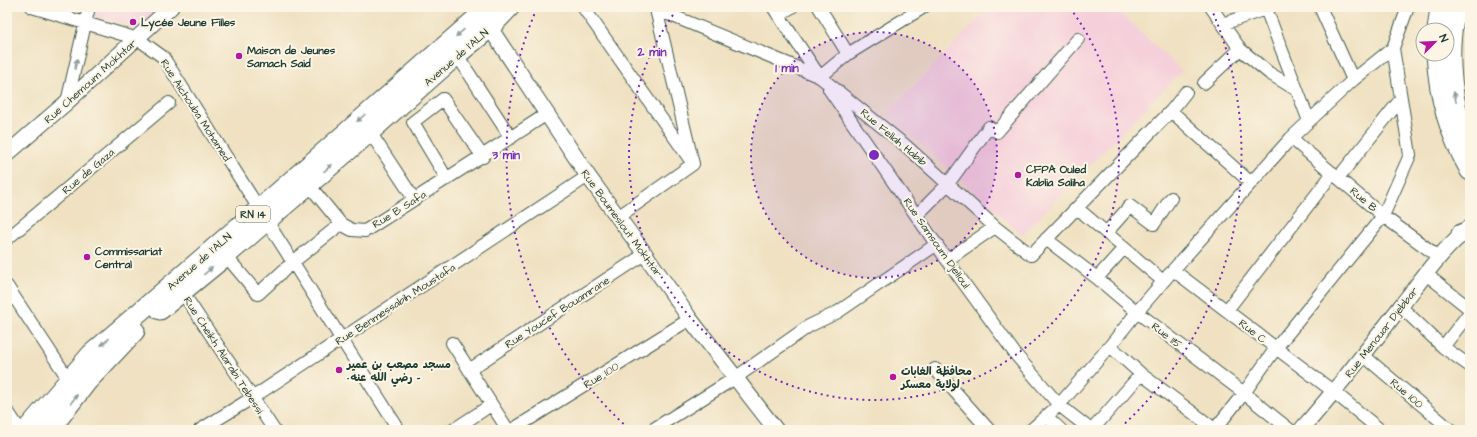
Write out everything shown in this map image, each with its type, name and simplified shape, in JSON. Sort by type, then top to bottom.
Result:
[{"type":"main road","name":"Avenue de l'ALN","points":[[26,430],[91,354],[179,287],[263,215],[487,13],[510,7]]},
{"type":"main road","points":[[1437,22],[1440,7]]},
{"type":"main road","points":[[1457,7],[1453,18],[1450,43],[1450,64],[1459,116],[1470,147]]},
{"type":"main road","name":"Avenue de l'ALN","points":[[50,430],[87,382],[125,341],[179,287],[226,256],[263,215],[309,185],[457,55],[487,13]]},
{"type":"main road","points":[[1437,62],[1438,82],[1443,108],[1452,136],[1470,171]]},
{"type":"main road","points":[[7,415],[17,430]]},
{"type":"street","name":"Rue Aichouba Mohamed","points":[[32,7],[138,39],[163,57],[293,262],[396,429]]},
{"type":"street","points":[[67,102],[89,7]]},
{"type":"street","name":"Rue Chemoum Mokhtar","points":[[7,154],[138,39],[171,7]]},
{"type":"street","points":[[583,7],[693,164]]},
{"type":"street","points":[[775,11],[792,7]]},
{"type":"street","points":[[818,7],[848,54]]},
{"type":"street","points":[[656,8],[820,77],[848,54],[924,7]]},
{"type":"street","points":[[1211,7],[1240,49],[1268,73],[1297,90]]},
{"type":"street","points":[[1320,7],[1353,80]]},
{"type":"street","points":[[1110,346],[1141,374],[1216,429],[1276,348],[1383,216],[1410,155],[1393,48],[1408,7]]},
{"type":"street","points":[[656,8],[693,164]]},
{"type":"street","points":[[1223,24],[1268,8],[1309,121]]},
{"type":"street","name":"Rue Fellah Habib","points":[[775,11],[820,77],[906,146],[994,227],[1031,255],[1046,239]]},
{"type":"street","name":"Rue Boumeslout Mokhtar","points":[[487,13],[547,114],[588,176],[646,254],[690,319],[776,430]]},
{"type":"street","points":[[917,215],[948,184],[989,127],[997,132],[1078,39]]},
{"type":"street","points":[[1031,430],[1059,404],[1110,346],[1163,281],[1291,138],[1353,80],[1393,48]]},
{"type":"street","points":[[1204,83],[1240,49]]},
{"type":"street","points":[[457,55],[511,138]]},
{"type":"street","name":"Rue Samsoum Djelloul","points":[[820,77],[947,260],[1016,355],[1059,404],[1091,430]]},
{"type":"street","points":[[1046,239],[1171,111],[1186,92]]},
{"type":"street","points":[[1227,310],[1336,175],[1401,99]]},
{"type":"street","points":[[447,179],[413,122],[443,100],[483,157]]},
{"type":"street","name":"Rue de Gaza","points":[[7,239],[169,103]]},
{"type":"street","points":[[1171,111],[1251,183]]},
{"type":"street","name":"Rue B Safa","points":[[341,224],[352,230],[365,231],[483,157],[547,114]]},
{"type":"street","points":[[370,132],[414,199]]},
{"type":"street","name":"Rue B","points":[[1291,138],[1383,216],[1439,257]]},
{"type":"street","points":[[618,217],[693,164]]},
{"type":"street","name":"Rue Benmessabih Moustafa","points":[[200,430],[252,398],[588,176]]},
{"type":"street","points":[[226,256],[258,294],[293,262],[341,224],[309,185]]},
{"type":"street","points":[[1106,233],[1130,206],[1154,224],[1171,198]]},
{"type":"street","points":[[1077,208],[1163,281]]},
{"type":"street","name":"Rue Menouar Djebbar","points":[[1301,430],[1334,392],[1439,257],[1467,231],[1470,216]]},
{"type":"street","points":[[947,260],[994,227]]},
{"type":"street","name":"Rue 115","points":[[1046,239],[1097,278],[1137,312],[1244,393],[1290,430]]},
{"type":"street","points":[[652,430],[735,378],[809,326],[838,312],[937,244]]},
{"type":"street","points":[[1097,278],[1124,248]]},
{"type":"street","name":"Rue Youcef Bouamrane","points":[[470,370],[646,254]]},
{"type":"street","name":"Rue C","points":[[1173,270],[1334,392],[1380,430]]},
{"type":"street","points":[[1426,274],[1470,309]]},
{"type":"street","points":[[7,286],[69,380]]},
{"type":"street","name":"Rue Cheikh Alarabi Tebessi","points":[[179,287],[274,430]]},
{"type":"street","points":[[1401,307],[1442,347],[1470,366]]},
{"type":"street","points":[[1442,347],[1470,312]]},
{"type":"street","name":"Rue 100","points":[[512,430],[690,319]]},
{"type":"street","points":[[452,343],[508,430]]},
{"type":"street","name":"Rue 100","points":[[1363,355],[1451,430]]},
{"type":"street","points":[[935,368],[989,430]]},
{"type":"street","points":[[1091,430],[1141,374]]},
{"type":"street","points":[[453,430],[492,405]]},
{"type":"street","points":[[1046,416],[1061,430]]},
{"type":"shaded area","name":"Lycée Jeune Filles","points":[[94,7],[164,7],[143,29],[92,16]]},
{"type":"shaded area","name":"CFPA Ouled Kablia Saliha","points":[[990,7],[1114,7],[1182,71],[1022,235],[887,114]]},
{"type":"green space","points":[[1467,7],[1470,7],[1470,86],[1466,64]]},
{"type":"place","name":"Lycée Jeune Filles","points":[[133,22]]},
{"type":"place","name":"Maison de Jeunes Samach Said","points":[[239,56]]},
{"type":"place","name":"CFPA Ouled Kablia Saliha","points":[[1018,175]]},
{"type":"place","name":"Commissariat Central","points":[[87,257]]},
{"type":"place","name":"مسجد مصعب بن عمير -رضي الله عنه -","points":[[339,370]]},
{"type":"place","name":"محافظة الغابات لولاية معسكر","points":[[893,377]]}]
